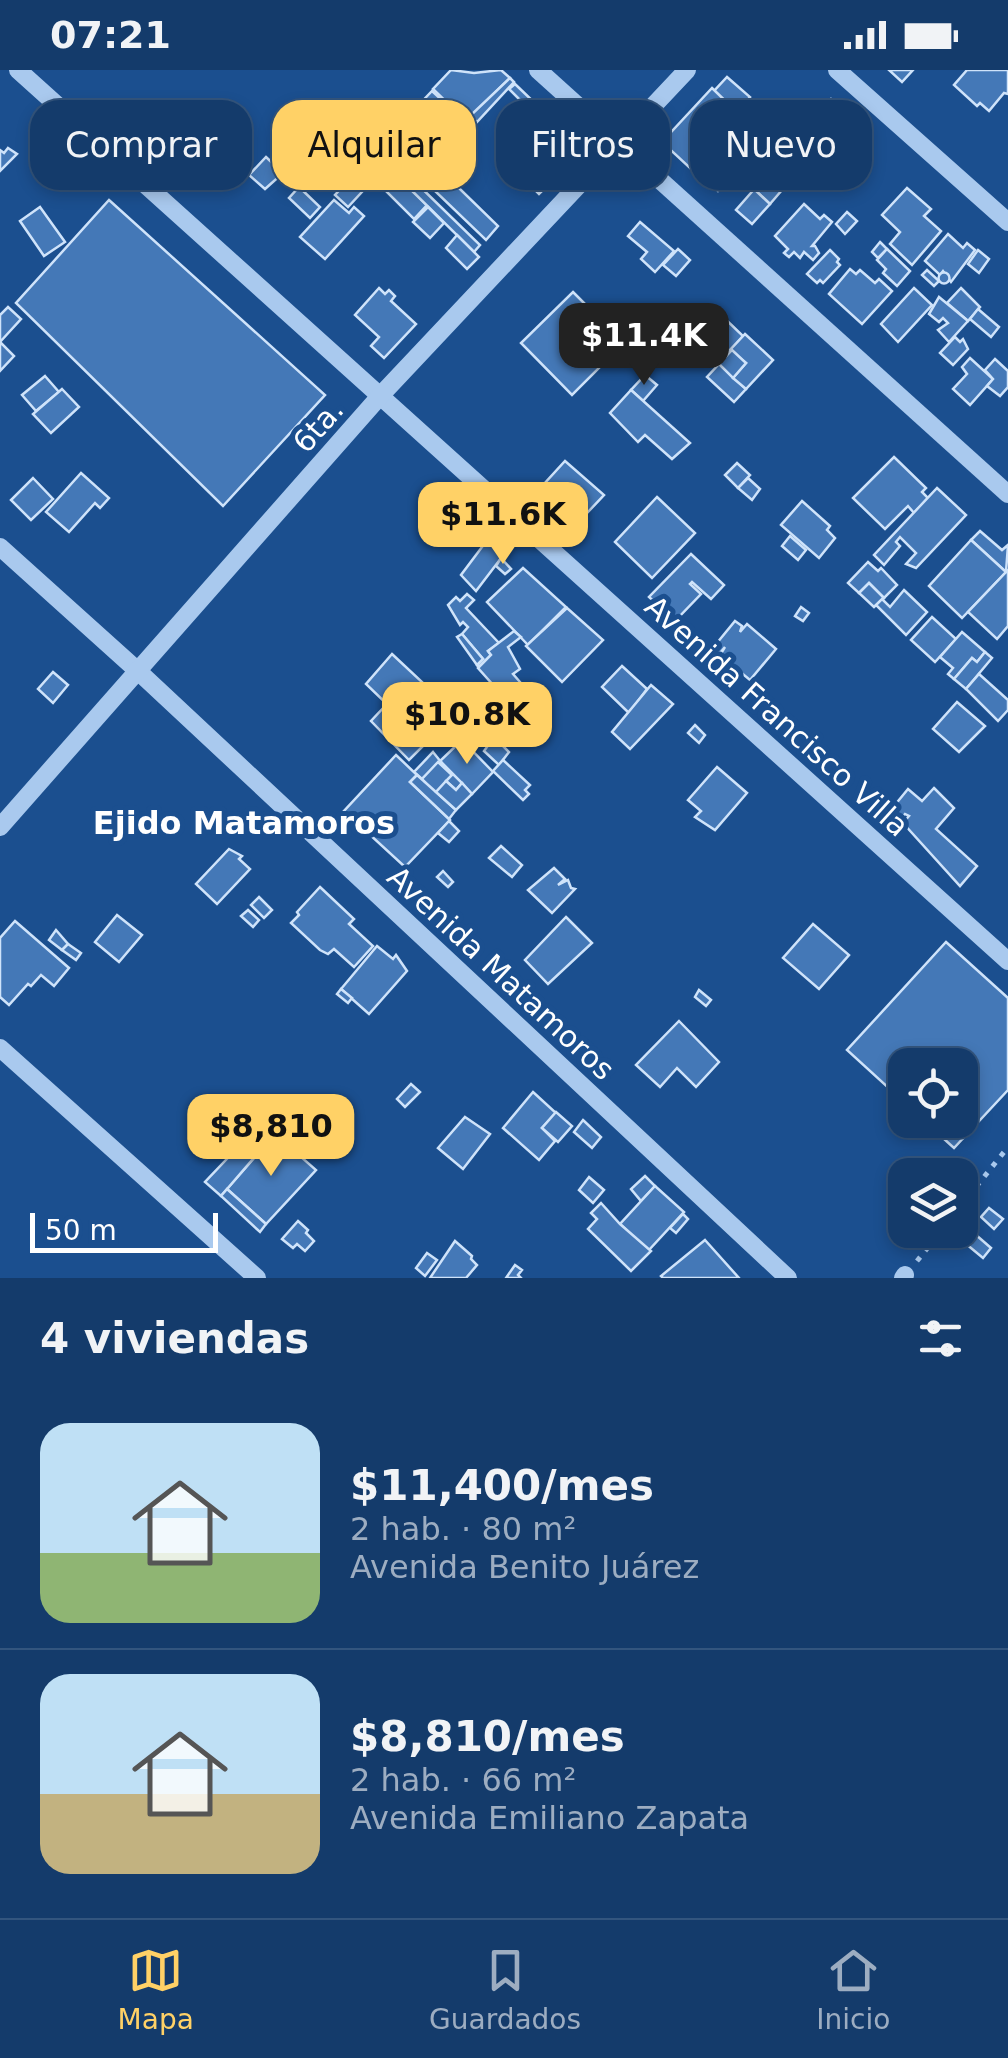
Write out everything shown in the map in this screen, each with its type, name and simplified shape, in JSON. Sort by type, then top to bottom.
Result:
[{"type":"street","name":"Avenida Francisco Villa","points":[[18,70],[1008,961]]},
{"type":"street","points":[[538,70],[571,100]]},
{"type":"street","name":"6ta.","points":[[659,100],[688,70]]},
{"type":"street","points":[[837,70],[1008,222]]},
{"type":"street","points":[[670,189],[1008,494]]},
{"type":"street","name":"6ta.","points":[[0,827],[380,396],[573,190]]},
{"type":"street","name":"Avenida Matamoros","points":[[0,547],[788,1278]]},
{"type":"street","points":[[0,1048],[258,1278]]},
{"type":"path","points":[[978,1185],[1008,1148]]},
{"type":"path","points":[[904,1276],[927,1248]]},
{"type":"building","points":[[451,70],[501,70],[510,78],[476,111],[476,100],[444,100],[433,89]]},
{"type":"building","points":[[889,70],[913,70],[902,82]]},
{"type":"building","points":[[967,70],[1008,70],[1008,94],[1004,93],[989,111],[980,103],[977,106],[954,85]]},
{"type":"building","points":[[727,77],[750,97],[724,100],[714,91]]},
{"type":"building","points":[[510,78],[514,82],[477,122],[476,110]]},
{"type":"building","points":[[515,84],[532,100],[520,100],[509,89]]},
{"type":"building","points":[[712,88],[724,100],[701,100]]},
{"type":"building","points":[[432,91],[442,100],[423,100]]},
{"type":"building","points":[[690,112],[690,168],[670,149],[670,133]]},
{"type":"building","points":[[8,148],[17,154],[0,171],[0,150],[4,153]]},
{"type":"building","points":[[266,157],[272,163],[272,183],[265,189],[252,178],[252,172]]},
{"type":"building","points":[[907,188],[931,209],[924,216],[941,231],[912,265],[890,244],[900,232],[882,215]]},
{"type":"building","points":[[296,190],[302,190],[320,207],[310,218],[289,198]]},
{"type":"building","points":[[340,190],[364,190],[348,207],[335,195]]},
{"type":"building","points":[[385,190],[411,190],[427,205],[414,219]]},
{"type":"building","points":[[411,190],[423,190],[480,245],[474,252]]},
{"type":"building","points":[[434,190],[461,190],[498,226],[486,240]]},
{"type":"building","points":[[754,190],[770,204],[752,224],[736,210]]},
{"type":"building","points":[[757,190],[782,190],[770,204]]},
{"type":"building","points":[[109,200],[325,395],[223,506],[16,303]]},
{"type":"building","points":[[334,200],[349,213],[354,207],[364,216],[325,259],[300,237]]},
{"type":"building","points":[[804,204],[820,219],[824,215],[832,222],[812,246],[819,253],[813,260],[804,252],[800,258],[794,252],[789,257],[784,253],[788,249],[775,236]]},
{"type":"building","points":[[40,207],[65,242],[44,256],[20,221]]},
{"type":"building","points":[[428,207],[444,223],[430,238],[413,222]]},
{"type":"building","points":[[847,212],[857,221],[845,234],[836,224]]},
{"type":"building","points":[[640,222],[674,251],[655,272],[641,259],[647,252],[628,236]]},
{"type":"building","points":[[948,234],[963,248],[967,243],[975,250],[951,282],[943,271],[940,275],[925,261]]},
{"type":"building","points":[[457,235],[479,257],[467,269],[446,248]]},
{"type":"building","points":[[880,242],[887,249],[878,258],[872,252]]},
{"type":"building","points":[[678,249],[690,260],[676,276],[663,265]]},
{"type":"building","points":[[887,249],[910,271],[897,286],[883,273],[886,269],[877,260]]},
{"type":"building","points":[[830,250],[840,265],[823,283],[817,283],[807,274]]},
{"type":"building","points":[[978,250],[989,259],[979,273],[968,264]]},
{"type":"building","points":[[850,269],[856,274],[860,270],[875,283],[879,279],[892,291],[862,324],[829,294]]},
{"type":"building","points":[[927,270],[939,281],[934,286],[922,275]]},
{"type":"building","points":[[944,272],[950,278],[944,284],[938,278]]},
{"type":"building","points":[[379,288],[385,294],[389,290],[395,296],[391,301],[416,324],[384,358],[371,346],[379,337],[355,315]]},
{"type":"building","points":[[914,288],[932,305],[898,342],[881,324]]},
{"type":"building","points":[[961,288],[980,307],[968,321],[947,303]]},
{"type":"building","points":[[573,292],[600,319],[590,329],[611,356],[572,395],[521,343]]},
{"type":"building","points":[[939,297],[968,321],[949,342],[938,330],[948,323],[929,314]]},
{"type":"building","points":[[8,307],[21,319],[0,342],[0,315]]},
{"type":"building","points":[[978,309],[999,327],[991,337],[970,319]]},
{"type":"building","points":[[719,313],[743,336],[719,364],[746,389],[734,402],[707,377],[718,365],[694,343]]},
{"type":"building","points":[[745,334],[773,360],[746,389],[733,378],[746,363],[730,350]]},
{"type":"building","points":[[955,337],[960,342],[963,339],[968,349],[953,365],[940,353]]},
{"type":"building","points":[[0,342],[14,356],[0,371]]},
{"type":"building","points":[[732,350],[746,363],[733,378],[719,364]]},
{"type":"building","points":[[970,358],[993,379],[970,405],[953,389],[967,374],[962,367]]},
{"type":"building","points":[[995,359],[1008,371],[1008,387],[1000,396],[987,386],[993,379],[985,370]]},
{"type":"building","points":[[645,375],[657,385],[643,401],[631,390]]},
{"type":"building","points":[[45,376],[59,392],[36,411],[22,395]]},
{"type":"building","points":[[62,389],[79,407],[51,433],[33,414]]},
{"type":"building","points":[[631,390],[690,443],[672,459],[645,435],[638,442],[610,413]]},
{"type":"building","points":[[894,457],[926,488],[922,492],[928,498],[914,513],[908,506],[885,529],[853,498]]},
{"type":"building","points":[[565,461],[604,495],[572,529],[534,495]]},
{"type":"building","points":[[737,463],[750,475],[738,488],[725,475]]},
{"type":"building","points":[[81,473],[109,498],[100,508],[95,503],[69,532],[46,512]]},
{"type":"building","points":[[33,478],[53,499],[31,520],[11,500]]},
{"type":"building","points":[[748,478],[760,489],[752,500],[738,488]]},
{"type":"building","points":[[937,488],[966,515],[916,568],[906,564],[916,553],[900,537],[896,542],[900,546],[884,565],[874,555]]},
{"type":"building","points":[[657,497],[695,533],[652,578],[615,542]]},
{"type":"building","points":[[802,501],[830,526],[827,530],[835,538],[819,558],[781,525]]},
{"type":"building","points":[[980,531],[1002,550],[1008,545],[1006,572],[971,540]]},
{"type":"building","points":[[790,536],[806,550],[798,560],[782,546]]},
{"type":"building","points":[[488,539],[505,553],[476,591],[461,575]]},
{"type":"building","points":[[971,540],[1006,572],[962,618],[929,586]]},
{"type":"building","points":[[691,554],[724,585],[711,599],[692,582],[701,594],[675,621],[649,597]]},
{"type":"building","points":[[501,558],[511,569],[505,574],[496,566]]},
{"type":"building","points":[[868,562],[878,571],[881,568],[897,585],[884,598],[869,583],[859,593],[848,583]]},
{"type":"building","points":[[523,568],[566,607],[528,645],[487,602]]},
{"type":"building","points":[[1008,570],[1008,626],[997,639],[968,612]]},
{"type":"building","points":[[869,583],[884,598],[874,607],[859,593]]},
{"type":"building","points":[[904,590],[927,612],[906,635],[876,605],[882,599],[890,607]]},
{"type":"building","points":[[467,594],[474,600],[466,608],[499,643],[488,651],[491,655],[479,667],[483,659],[462,634],[468,627],[463,622],[460,625],[448,605]]},
{"type":"building","points":[[801,607],[809,613],[803,621],[795,616]]},
{"type":"building","points":[[567,608],[603,640],[562,682],[526,646]]},
{"type":"building","points":[[932,617],[956,639],[935,662],[911,640]]},
{"type":"building","points":[[735,621],[742,626],[740,632],[747,624],[776,649],[750,680],[720,655],[725,647],[720,653],[712,649]]},
{"type":"building","points":[[514,631],[521,637],[508,647],[520,669],[513,674],[520,682],[503,696],[478,668],[491,655],[488,651]]},
{"type":"building","points":[[962,632],[985,652],[977,662],[972,658],[954,679],[948,674],[953,668],[940,657]]},
{"type":"building","points":[[462,634],[483,659],[477,665],[457,637]]},
{"type":"building","points":[[985,652],[992,658],[966,689],[954,679],[972,658],[977,662]]},
{"type":"building","points":[[392,654],[422,682],[395,712],[366,684]]},
{"type":"building","points":[[622,666],[647,689],[629,713],[602,687]]},
{"type":"building","points":[[53,672],[68,685],[53,703],[38,689]]},
{"type":"building","points":[[979,674],[1008,700],[1008,710],[998,721],[966,689]]},
{"type":"building","points":[[421,683],[454,714],[443,726],[414,699],[400,714],[397,710]]},
{"type":"building","points":[[651,685],[673,704],[630,749],[612,732]]},
{"type":"building","points":[[414,699],[443,726],[432,737],[404,710]]},
{"type":"building","points":[[957,702],[985,726],[959,752],[933,729]]},
{"type":"building","points":[[387,704],[428,741],[409,760],[371,721]]},
{"type":"building","points":[[525,711],[536,721],[530,728],[519,718]]},
{"type":"building","points":[[695,725],[705,735],[699,743],[688,733]]},
{"type":"building","points":[[484,727],[509,752],[499,765],[475,736]]},
{"type":"building","points":[[462,740],[493,772],[472,794],[440,761]]},
{"type":"building","points":[[433,752],[441,762],[422,779],[414,772]]},
{"type":"building","points":[[396,755],[417,775],[410,782],[450,820],[405,867],[344,811]]},
{"type":"building","points":[[503,760],[530,785],[523,800],[493,771]]},
{"type":"building","points":[[438,762],[452,775],[436,794],[422,779]]},
{"type":"building","points":[[441,762],[462,783],[456,790],[446,781],[452,775]]},
{"type":"building","points":[[717,767],[747,793],[715,830],[695,817],[701,811],[688,800]]},
{"type":"building","points":[[417,775],[456,810],[449,819],[410,782]]},
{"type":"building","points":[[446,781],[456,790],[462,783],[472,794],[456,810],[436,792]]},
{"type":"building","points":[[934,788],[954,808],[936,829],[977,866],[960,886],[903,823],[909,816],[905,814],[895,826],[885,817],[908,789],[922,801]]},
{"type":"building","points":[[449,821],[459,831],[449,842],[438,833]]},
{"type":"building","points":[[501,846],[522,865],[512,877],[489,858]]},
{"type":"building","points":[[229,849],[242,856],[239,859],[250,869],[217,904],[196,884]]},
{"type":"building","points":[[554,868],[565,879],[558,885],[568,880],[575,889],[552,913],[528,890]]},
{"type":"building","points":[[443,871],[453,882],[448,887],[437,877]]},
{"type":"building","points":[[320,887],[354,919],[349,924],[373,946],[354,967],[334,949],[328,954],[320,950],[291,923]]},
{"type":"building","points":[[259,897],[272,910],[264,918],[251,905]]},
{"type":"building","points":[[248,910],[259,920],[253,927],[241,916]]},
{"type":"building","points":[[117,915],[142,935],[119,962],[95,942]]},
{"type":"building","points":[[566,917],[592,943],[548,984],[525,960]]},
{"type":"building","points":[[15,921],[69,968],[54,986],[41,975],[9,1005],[0,997],[0,938]]},
{"type":"building","points":[[813,924],[849,955],[819,989],[783,958]]},
{"type":"building","points":[[56,930],[68,944],[62,950],[49,940]]},
{"type":"building","points":[[946,942],[1008,998],[1008,1090],[978,1122],[978,1048],[888,1048],[888,1087],[847,1050]]},
{"type":"building","points":[[68,944],[81,953],[76,960],[62,950]]},
{"type":"building","points":[[377,946],[393,959],[396,955],[407,971],[369,1014],[341,989]]},
{"type":"building","points":[[341,989],[352,998],[348,1003],[337,994]]},
{"type":"building","points":[[699,990],[711,1000],[706,1006],[695,997]]},
{"type":"building","points":[[679,1021],[719,1062],[696,1087],[677,1068],[660,1087],[636,1065]]},
{"type":"building","points":[[411,1084],[420,1092],[405,1107],[397,1099]]},
{"type":"building","points":[[533,1092],[556,1113],[542,1128],[555,1141],[539,1160],[503,1128]]},
{"type":"building","points":[[556,1112],[572,1126],[558,1142],[542,1128]]},
{"type":"building","points":[[465,1117],[490,1134],[463,1169],[438,1148]]},
{"type":"building","points":[[583,1120],[601,1137],[592,1148],[574,1132]]},
{"type":"building","points":[[275,1134],[316,1170],[266,1224],[227,1189]]},
{"type":"building","points":[[943,1138],[963,1138],[954,1148]]},
{"type":"building","points":[[244,1141],[258,1153],[221,1196],[205,1182]]},
{"type":"building","points":[[645,1176],[655,1186],[641,1201],[631,1189]]},
{"type":"building","points":[[589,1177],[604,1190],[593,1203],[579,1190]]},
{"type":"building","points":[[655,1186],[684,1212],[648,1251],[620,1224]]},
{"type":"building","points":[[227,1189],[266,1224],[260,1232],[221,1196]]},
{"type":"building","points":[[601,1203],[651,1251],[631,1271],[588,1229],[597,1219],[591,1213]]},
{"type":"building","points":[[989,1208],[1003,1219],[994,1229],[981,1217]]},
{"type":"building","points":[[683,1214],[688,1219],[676,1233],[670,1228]]},
{"type":"building","points":[[298,1221],[314,1241],[305,1251],[282,1239]]},
{"type":"building","points":[[978,1237],[991,1248],[983,1258],[971,1248],[978,1248]]},
{"type":"building","points":[[705,1240],[739,1278],[661,1276]]},
{"type":"building","points":[[455,1241],[477,1265],[466,1278],[430,1278]]},
{"type":"building","points":[[427,1253],[437,1260],[425,1276],[416,1268]]},
{"type":"building","points":[[515,1265],[522,1270],[518,1275],[521,1278],[506,1278]]},
{"type":"district","name":"Ejido Matamoros","points":[[244,823]]}]
